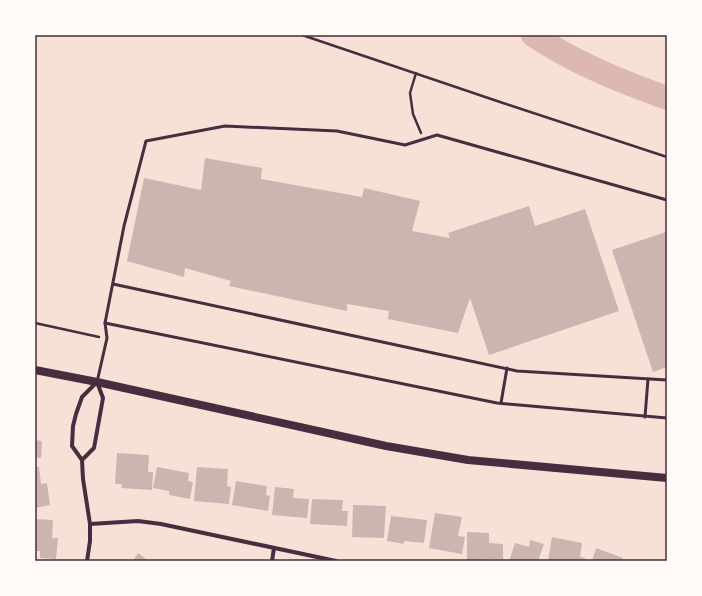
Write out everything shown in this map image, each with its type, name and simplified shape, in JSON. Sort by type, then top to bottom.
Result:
[{"type":"main road","points":[[35,370],[97,382],[379,444],[468,460],[667,478]]},
{"type":"street","points":[[82,460],[94,448],[103,398],[97,382],[82,397],[73,426],[72,446],[82,460],[83,479],[90,524],[90,541],[87,561]]},
{"type":"street","points":[[90,524],[138,521],[161,524],[336,561]]},
{"type":"street","points":[[272,561],[274,548]]},
{"type":"lane","points":[[97,382],[107,338],[105,323],[124,226],[146,141],[225,126],[336,131],[405,145],[437,135],[667,200]]},
{"type":"lane","points":[[113,284],[517,371],[667,380]]},
{"type":"lane","points":[[105,323],[501,403],[667,418]]},
{"type":"lane","points":[[501,403],[507,368]]},
{"type":"lane","points":[[645,417],[648,379]]},
{"type":"path","points":[[302,35],[510,106],[667,157]]},
{"type":"path","points":[[416,73],[410,93],[412,114],[424,139]]},
{"type":"path","points":[[35,323],[107,338]]},
{"type":"building","points":[[205,158],[262,168],[261,179],[362,197],[364,188],[420,201],[412,231],[450,238],[448,233],[529,206],[535,226],[585,209],[619,311],[489,355],[470,298],[458,333],[388,319],[389,311],[347,304],[347,311],[229,286],[231,281],[185,268],[184,277],[127,261],[144,178],[201,190]]},
{"type":"building","points":[[666,232],[667,367],[653,372],[612,250]]},
{"type":"building","points":[[35,440],[42,441],[41,458],[35,458]]},
{"type":"building","points":[[117,453],[149,455],[148,472],[153,472],[152,490],[121,488],[122,484],[115,484]]},
{"type":"building","points":[[35,467],[39,467],[41,484],[47,483],[50,505],[35,508]]},
{"type":"building","points":[[157,467],[189,473],[188,481],[193,482],[190,499],[169,495],[169,491],[153,488]]},
{"type":"building","points":[[197,467],[228,469],[227,486],[231,487],[229,504],[194,501]]},
{"type":"building","points":[[236,481],[267,486],[266,495],[270,496],[268,511],[232,505]]},
{"type":"building","points":[[275,487],[294,489],[293,498],[309,499],[307,518],[272,515]]},
{"type":"building","points":[[312,499],[343,500],[342,511],[348,511],[347,526],[310,524]]},
{"type":"building","points":[[353,505],[386,506],[384,538],[352,537]]},
{"type":"building","points":[[435,513],[462,517],[458,536],[465,537],[462,554],[429,548]]},
{"type":"building","points":[[391,516],[427,520],[424,543],[404,541],[404,544],[387,541]]},
{"type":"building","points":[[35,519],[53,520],[52,538],[58,538],[56,559],[40,558],[40,551],[35,551]]},
{"type":"building","points":[[467,532],[489,533],[489,543],[503,544],[503,559],[467,561]]},
{"type":"building","points":[[552,537],[582,543],[580,557],[585,558],[585,561],[548,561]]},
{"type":"building","points":[[530,540],[544,544],[538,561],[509,561],[515,543],[529,547]]},
{"type":"building","points":[[596,548],[623,558],[622,561],[592,561]]},
{"type":"building","points":[[138,553],[149,561],[133,561]]},
{"type":"waterway","points":[[533,35],[581,63],[598,71],[667,98]]}]
